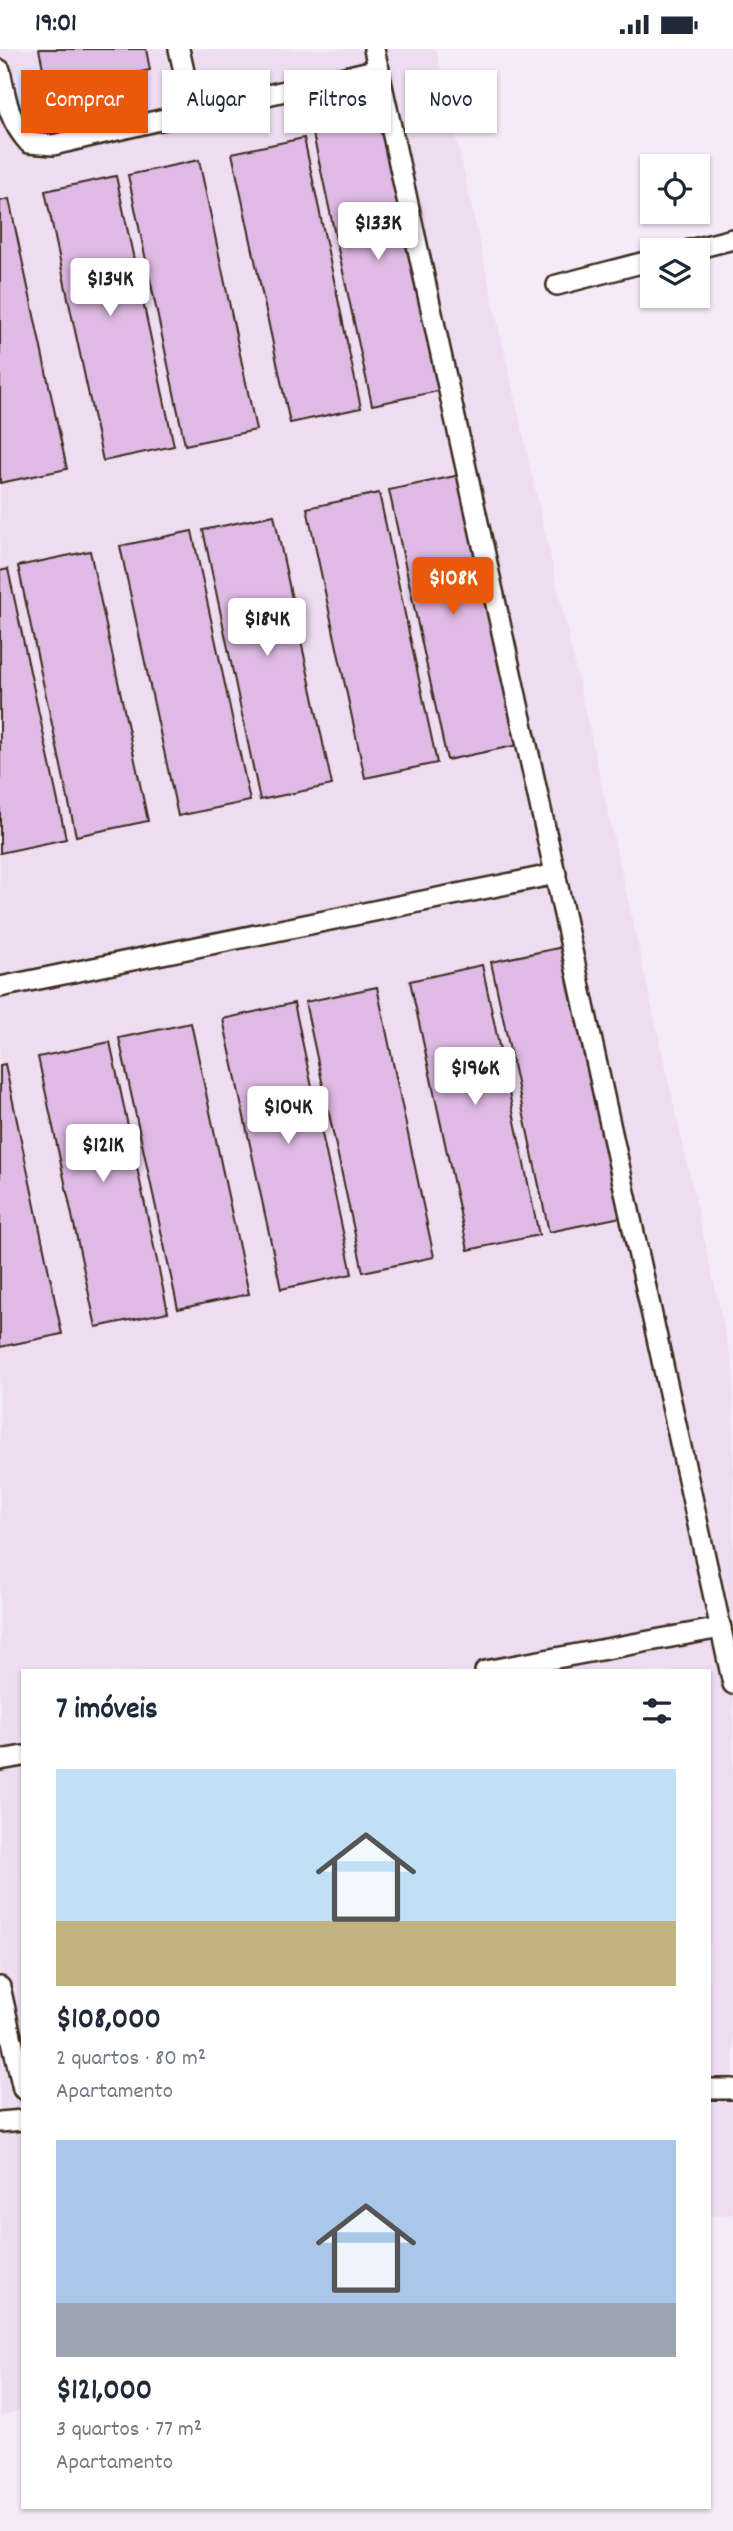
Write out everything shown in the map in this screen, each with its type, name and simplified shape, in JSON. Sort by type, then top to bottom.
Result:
[{"type":"lane","points":[[179,49],[184,70]]},
{"type":"lane","points":[[374,49],[733,1684]]},
{"type":"lane","points":[[270,94],[379,69]]},
{"type":"lane","points":[[0,70],[8,109],[16,129],[29,143],[53,145],[162,119]]},
{"type":"lane","points":[[710,245],[733,239]]},
{"type":"lane","points":[[557,285],[640,263]]},
{"type":"lane","points":[[0,987],[556,874]]},
{"type":"lane","points":[[496,1669],[721,1628]]},
{"type":"lane","points":[[0,1760],[21,1756]]},
{"type":"lane","points":[[0,1987],[21,2080]]},
{"type":"lane","points":[[711,2089],[733,2089]]},
{"type":"lane","points":[[0,2122],[21,2120]]},
{"type":"shaded area","points":[[0,49],[436,49],[441,70],[405,70],[405,133],[455,133],[733,1368],[733,2214],[711,2216],[711,1669],[21,1669],[21,2411],[0,2416]]},
{"type":"building","points":[[39,49],[146,49],[150,70],[148,70],[43,70]]},
{"type":"building","points":[[388,133],[443,390],[372,405],[313,134]]},
{"type":"building","points":[[304,138],[361,408],[290,423],[232,153]]},
{"type":"building","points":[[199,160],[256,430],[185,445],[128,175]]},
{"type":"building","points":[[116,176],[174,446],[103,461],[45,191]]},
{"type":"building","points":[[9,199],[67,469],[0,483],[0,201]]},
{"type":"building","points":[[460,475],[518,745],[447,760],[389,490]]},
{"type":"building","points":[[379,493],[437,763],[365,778],[307,508]]},
{"type":"building","points":[[274,515],[332,785],[260,800],[203,530]]},
{"type":"building","points":[[192,531],[250,801],[178,816],[120,546]]},
{"type":"building","points":[[90,551],[148,821],[76,836],[18,566]]},
{"type":"building","points":[[8,569],[66,839],[0,853],[0,571]]},
{"type":"building","points":[[563,947],[621,1217],[549,1232],[491,962]]},
{"type":"building","points":[[482,965],[539,1235],[468,1250],[410,981]]},
{"type":"building","points":[[377,987],[434,1257],[363,1272],[305,1002]]},
{"type":"building","points":[[294,1003],[352,1274],[281,1289],[223,1019]]},
{"type":"building","points":[[191,1023],[249,1294],[178,1309],[119,1038]]},
{"type":"building","points":[[110,1042],[168,1312],[96,1327],[38,1057]]},
{"type":"building","points":[[5,1064],[62,1334],[0,1347],[0,1065]]}]
